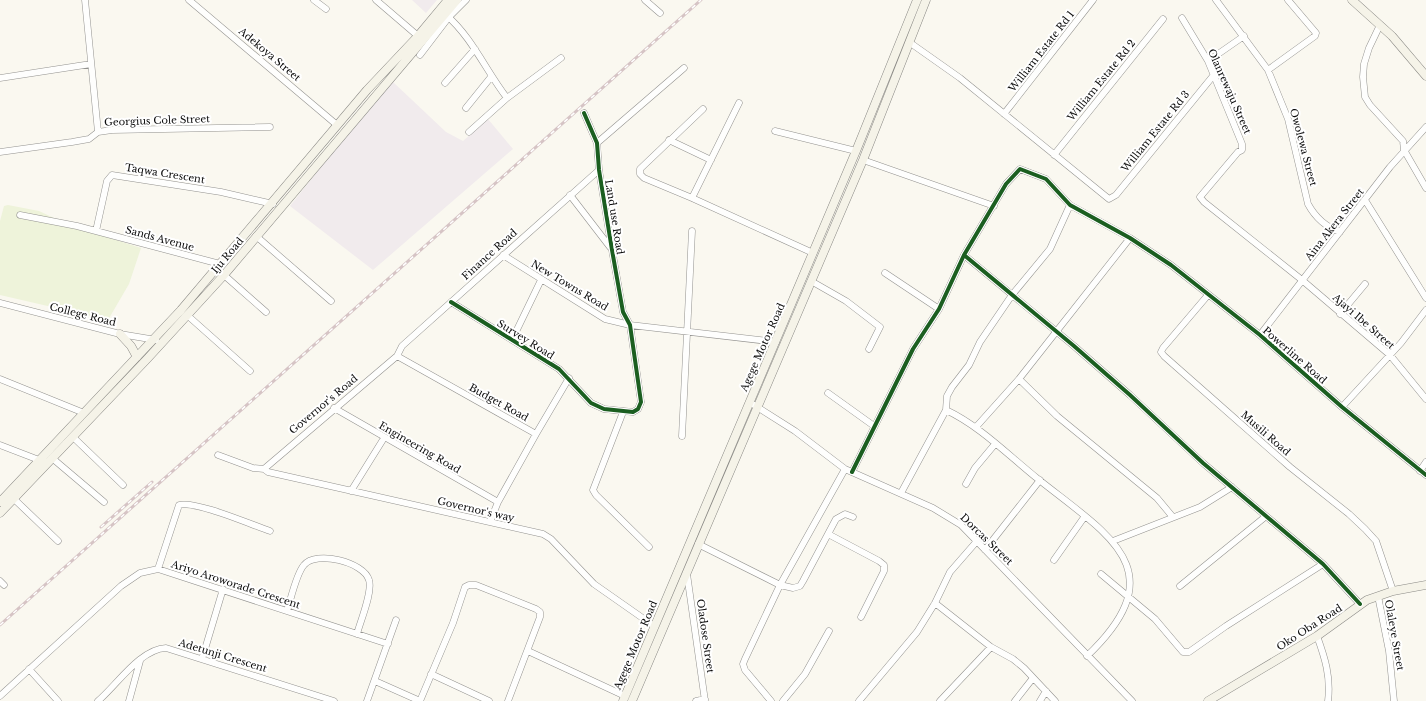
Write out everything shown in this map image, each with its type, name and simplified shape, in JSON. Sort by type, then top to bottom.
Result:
[{"type":"main road","name":"Iju Road","points":[[0,513],[73,437],[157,341],[220,264],[273,204],[337,125],[367,90],[418,36],[448,0]]},
{"type":"main road","name":"Iju Road","points":[[0,502],[137,357],[187,315],[224,275],[256,236],[448,16],[457,0]]},
{"type":"main road","name":"Agege Motor Road","points":[[632,701],[811,281],[847,173],[917,0]]},
{"type":"main road","name":"Agege Motor Road","points":[[624,698],[813,253],[830,224],[863,160],[926,0]]},
{"type":"main road","points":[[1352,0],[1380,25],[1415,62],[1426,76]]},
{"type":"main road","points":[[847,173],[855,177]]},
{"type":"main road","points":[[120,334],[131,346],[137,357]]},
{"type":"main road","name":"Oko Oba Road","points":[[1208,701],[1317,636],[1360,604],[1393,591],[1426,585]]},
{"type":"street","points":[[85,0],[98,132]]},
{"type":"street","name":"Adekoya Street","points":[[189,0],[337,125]]},
{"type":"street","points":[[314,0],[326,9]]},
{"type":"street","points":[[376,0],[418,36]]},
{"type":"street","points":[[420,55],[448,16],[466,0]]},
{"type":"street","points":[[645,0],[660,13]]},
{"type":"street","name":"William Estate Rd 1","points":[[1004,114],[1093,0]]},
{"type":"street","name":"Owolewa Street","points":[[1216,0],[1268,70],[1288,119],[1308,204],[1313,214],[1332,229],[1340,232]]},
{"type":"street","points":[[1268,70],[1315,36],[1316,33],[1288,0]]},
{"type":"street","points":[[448,16],[475,49],[491,77],[507,98]]},
{"type":"street","name":"Olanrewaju Street","points":[[1182,18],[1208,62],[1237,130],[1242,150],[1238,152],[1200,197],[1206,206],[1302,280]]},
{"type":"street","name":"William Estate Rd 2","points":[[1054,155],[1163,19]]},
{"type":"street","points":[[1380,25],[1369,48],[1364,64],[1363,89],[1365,97],[1370,105],[1403,141],[1404,150],[1426,188]]},
{"type":"street","points":[[1208,62],[1244,36]]},
{"type":"street","points":[[909,42],[960,78],[1054,155]]},
{"type":"street","points":[[445,84],[475,49]]},
{"type":"street","points":[[469,132],[507,98],[561,58]]},
{"type":"street","points":[[0,78],[91,64]]},
{"type":"street","points":[[597,143],[684,68]]},
{"type":"street","name":"William Estate Rd 3","points":[[1054,155],[1109,199],[1113,198],[1213,76]]},
{"type":"street","points":[[466,108],[491,77]]},
{"type":"street","points":[[692,198],[739,103]]},
{"type":"street","points":[[703,109],[640,169],[640,174],[644,178],[813,253]]},
{"type":"street","name":"Land use Road","points":[[584,113],[597,143],[599,170],[623,312],[630,325]]},
{"type":"street","name":"Georgius Cole Street","points":[[0,152],[89,139],[98,132],[270,127]]},
{"type":"street","name":"Aina Akera Street","points":[[1260,335],[1404,150],[1426,127]]},
{"type":"street","points":[[775,131],[856,151]]},
{"type":"street","points":[[669,140],[711,160]]},
{"type":"street","points":[[852,472],[913,349],[939,309],[964,255],[994,206],[863,160]]},
{"type":"street","name":"Powerline Road","points":[[994,206],[1006,184],[1020,169],[1046,179],[1070,205],[1130,238],[1171,265],[1260,335],[1342,407],[1426,475]]},
{"type":"street","name":"Finance Road","points":[[396,356],[402,346],[599,170]]},
{"type":"street","name":"Taqwa Crescent","points":[[96,231],[107,181],[112,175],[214,191],[273,204]]},
{"type":"street","name":"Land use Road","points":[[570,195],[612,250]]},
{"type":"street","points":[[1366,200],[1426,298]]},
{"type":"street","points":[[901,493],[946,410],[947,396],[952,387],[969,365],[980,342],[1012,295],[1050,249],[1070,205]]},
{"type":"street","name":"Sands Avenue","points":[[20,215],[96,231],[220,264]]},
{"type":"street","points":[[682,436],[692,231]]},
{"type":"street","points":[[256,236],[331,301]]},
{"type":"street","points":[[976,427],[1019,379],[1056,330],[1130,238]]},
{"type":"street","name":"New Towns Road","points":[[503,255],[605,319],[630,325],[776,342]]},
{"type":"street","points":[[964,255],[1056,330],[1130,394],[1203,463],[1265,517],[1323,564],[1360,604]]},
{"type":"street","points":[[886,273],[939,309]]},
{"type":"street","points":[[224,275],[266,312]]},
{"type":"street","points":[[512,340],[541,280]]},
{"type":"street","name":"Ajayi Ibe Street","points":[[1302,280],[1340,314],[1390,355],[1426,399]]},
{"type":"street","points":[[811,281],[846,301],[880,327],[870,349]]},
{"type":"street","points":[[1340,314],[1366,284]]},
{"type":"street","name":"Musili Road","points":[[1208,295],[1161,352],[1273,453],[1349,514],[1365,529],[1376,541],[1393,591]]},
{"type":"street","name":"Survey Road","points":[[451,302],[559,368],[591,403],[604,409],[623,412]]},
{"type":"street","name":"College Road","points":[[0,303],[120,334],[157,341]]},
{"type":"street","points":[[1342,407],[1390,355],[1426,310]]},
{"type":"street","points":[[187,315],[250,371]]},
{"type":"street","points":[[630,325],[641,402],[638,409],[633,412],[623,412],[593,490],[650,547]]},
{"type":"street","name":"Governor's Road","points":[[264,469],[396,356]]},
{"type":"street","name":"Budget Road","points":[[396,356],[536,434],[569,378]]},
{"type":"street","points":[[0,379],[84,413]]},
{"type":"street","points":[[1019,379],[1057,416],[1157,498],[1172,516]]},
{"type":"street","points":[[828,393],[874,426]]},
{"type":"street","name":"Dorcas Street","points":[[749,403],[758,407],[795,431],[845,469],[948,515],[961,525],[1132,701]]},
{"type":"street","name":"Engineering Road","points":[[334,408],[498,502]]},
{"type":"street","points":[[946,410],[976,427],[1085,516],[1113,541],[1127,564],[1129,596],[1115,626],[1087,656]]},
{"type":"street","points":[[490,522],[498,502],[536,434]]},
{"type":"street","points":[[73,437],[123,485]]},
{"type":"street","points":[[351,492],[384,438]]},
{"type":"street","points":[[966,484],[975,468],[995,444]]},
{"type":"street","points":[[0,445],[39,460]]},
{"type":"street","name":"Governor's way","points":[[218,455],[253,468],[264,469],[268,472],[351,492],[543,534],[551,539],[594,584],[654,626]]},
{"type":"street","points":[[52,458],[104,502]]},
{"type":"street","points":[[1420,470],[1426,462]]},
{"type":"street","points":[[771,701],[745,670],[743,664],[780,585],[845,469]]},
{"type":"street","points":[[985,550],[1040,480]]},
{"type":"street","points":[[1113,541],[1172,516],[1200,507],[1232,487]]},
{"type":"street","points":[[13,498],[58,540]]},
{"type":"street","points":[[158,568],[179,505],[184,503],[207,509],[270,531]]},
{"type":"street","points":[[698,544],[780,585],[793,588],[800,586],[836,519],[845,514],[853,517]]},
{"type":"street","points":[[1054,560],[1085,516]]},
{"type":"street","points":[[1180,586],[1265,517]]},
{"type":"street","points":[[828,534],[884,565],[884,571],[861,618]]},
{"type":"street","points":[[859,701],[917,632],[935,602],[950,572],[977,541]]},
{"type":"street","points":[[287,611],[300,570],[304,564],[311,560],[322,559],[346,562],[367,576],[370,581],[357,634]]},
{"type":"street","points":[[1101,574],[1155,619],[1177,647],[1183,652],[1189,652],[1226,626],[1323,564]]},
{"type":"street","name":"Ariyo Aroworade Crescent","points":[[0,696],[128,580],[140,573],[158,568],[388,644]]},
{"type":"street","points":[[679,568],[687,573]]},
{"type":"street","name":"Oladose Street","points":[[687,573],[705,700]]},
{"type":"street","points":[[375,681],[420,701],[453,623],[465,588],[469,585],[476,585],[536,609],[540,612],[540,617],[528,651],[508,701]]},
{"type":"street","points":[[202,659],[223,589]]},
{"type":"street","name":"Olaleye Street","points":[[1378,596],[1389,651],[1394,701]]},
{"type":"street","points":[[935,602],[991,647],[1013,659],[1055,701]]},
{"type":"street","points":[[367,701],[396,620]]},
{"type":"street","points":[[783,701],[805,674],[829,631]]},
{"type":"street","points":[[1317,636],[1326,661],[1329,679],[1328,701]]},
{"type":"street","points":[[940,701],[991,647]]},
{"type":"street","name":"Adetunji Crescent","points":[[98,701],[140,659],[158,649],[166,648],[334,701]]},
{"type":"street","points":[[528,651],[624,698]]},
{"type":"street","points":[[129,701],[140,659]]},
{"type":"street","points":[[29,669],[58,701]]},
{"type":"street","points":[[431,674],[489,701]]},
{"type":"street","points":[[1015,701],[1033,678]]},
{"type":"street","points":[[1040,701],[1046,691]]},
{"type":"street","points":[[696,701],[705,700]]},
{"type":"shaded area","points":[[412,0],[437,0],[426,13]]},
{"type":"shaded area","points":[[393,82],[446,132],[463,141],[488,119],[513,149],[373,270],[290,206],[340,143]]},
{"type":"green space","points":[[8,205],[39,211],[69,225],[141,248],[129,284],[108,320],[0,295],[0,221],[4,206]]},
{"type":"railway","points":[[0,625],[701,0]]},
{"type":"railway","points":[[101,527],[152,482]]},
{"type":"cycle path","points":[[451,302],[559,369],[591,403],[604,409],[633,412],[638,409],[641,402],[630,325],[623,312],[599,170],[597,143],[584,113]]},
{"type":"cycle path","points":[[852,472],[913,349],[939,309],[964,255],[1006,184],[1020,169],[1046,179],[1070,205],[1130,238],[1171,265],[1260,335],[1342,407],[1426,475]]},
{"type":"cycle path","points":[[964,255],[1074,346],[1130,395],[1203,463],[1323,564],[1360,604]]}]
